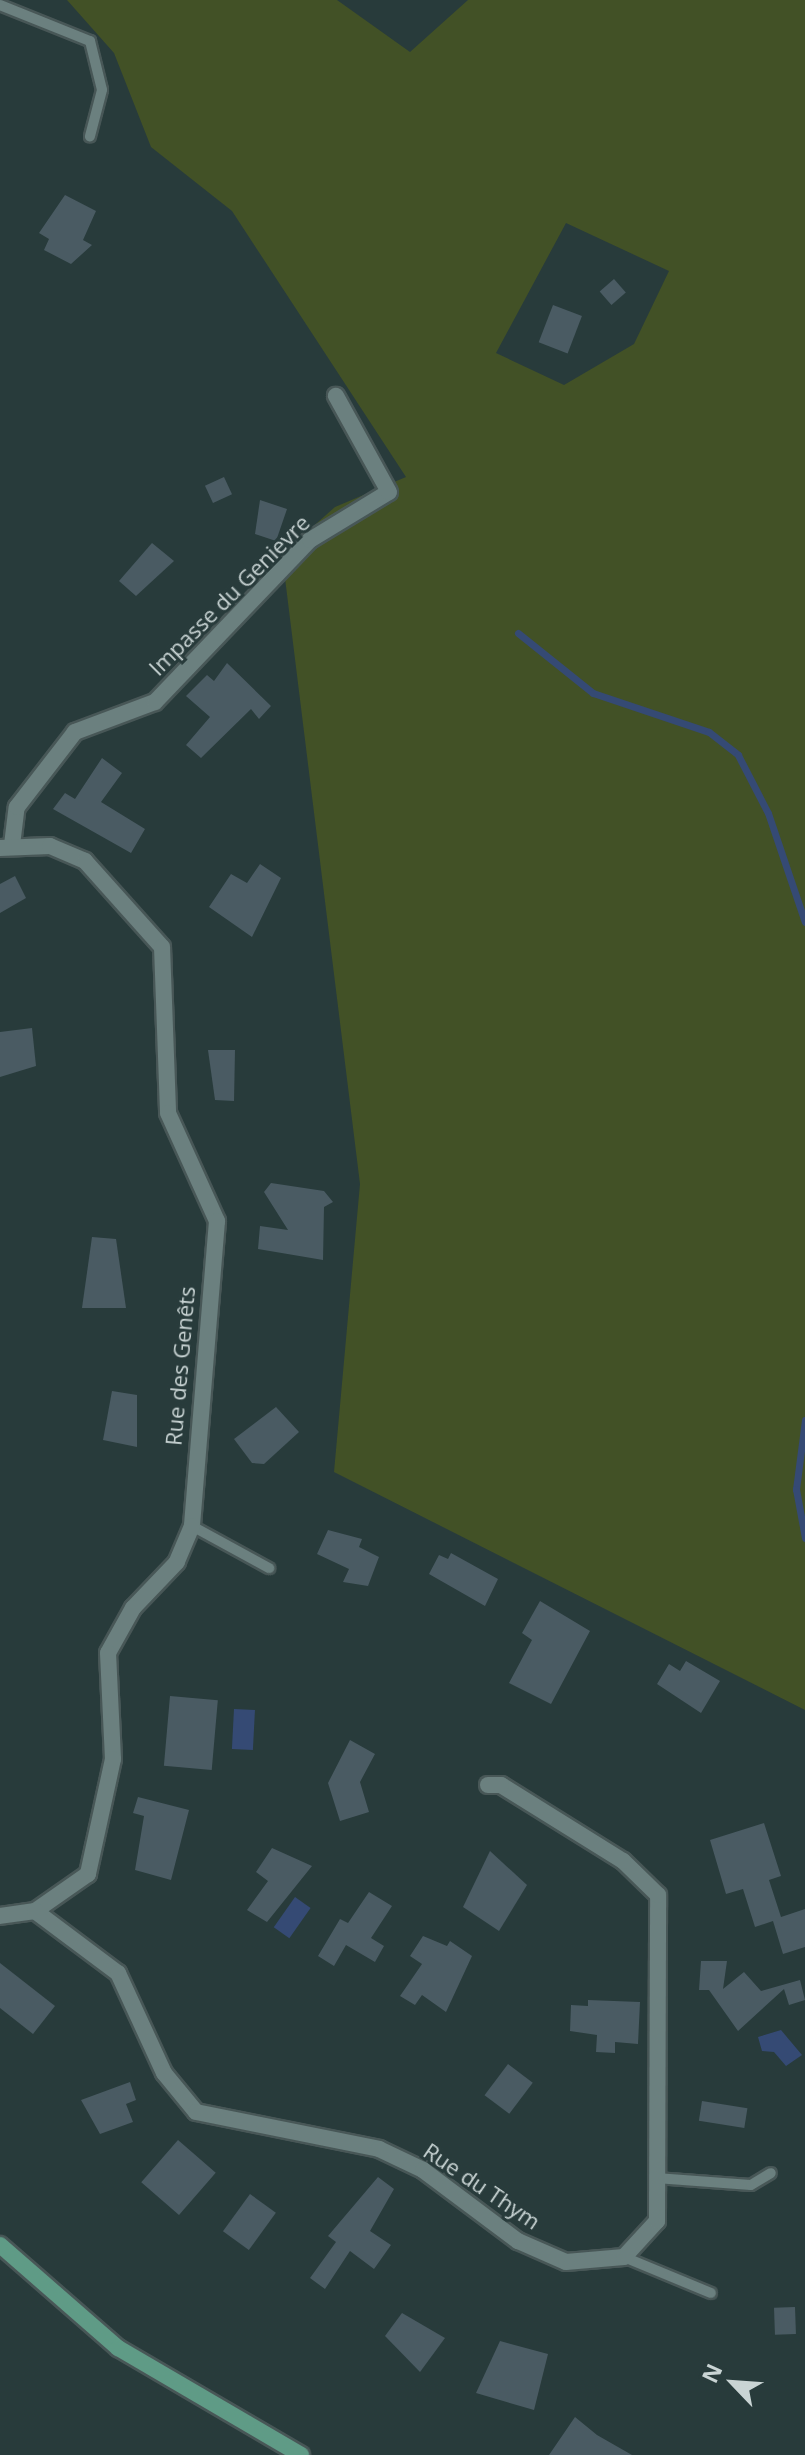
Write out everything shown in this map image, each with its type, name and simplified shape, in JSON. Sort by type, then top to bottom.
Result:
[{"type":"street","name":"Impasse du Genievre","points":[[6,847],[17,807],[75,732],[155,702],[310,540],[389,492],[336,396]]},
{"type":"street","name":"Rue des Genêts","points":[[0,1916],[35,1911],[88,1874],[113,1759],[108,1653],[133,1608],[177,1562],[192,1526],[217,1221],[168,1113],[162,947],[85,861],[50,846],[6,847]]},
{"type":"street","points":[[488,1785],[501,1785],[623,1861],[658,1895],[657,2221],[624,2257]]},
{"type":"street","name":"Rue du Thym","points":[[35,1911],[118,1973],[164,2073],[196,2112],[379,2149],[423,2170],[530,2246],[566,2262],[624,2257]]},
{"type":"street","points":[[0,2245],[118,2348],[301,2455]]},
{"type":"lane","points":[[0,5],[90,41],[102,90],[90,136]]},
{"type":"lane","points":[[192,1526],[269,1568]]},
{"type":"lane","points":[[656,2178],[751,2185],[771,2173]]},
{"type":"lane","points":[[624,2257],[711,2293]]},
{"type":"green space","points":[[67,0],[337,0],[410,52],[468,0],[805,0],[805,1710],[334,1472],[360,1184],[282,554],[335,507],[406,477],[232,211],[151,147],[114,53]],"holes":[[[566,223],[669,271],[634,344],[564,385],[496,353]]]},
{"type":"water","points":[[234,1709],[255,1710],[253,1750],[232,1749]]},
{"type":"water","points":[[295,1897],[311,1908],[289,1938],[274,1927]]},
{"type":"water","points":[[781,2030],[802,2055],[786,2066],[774,2052],[762,2051],[758,2037]]},
{"type":"building","points":[[65,195],[96,211],[83,240],[92,245],[71,264],[44,250],[49,239],[39,233]]},
{"type":"building","points":[[614,279],[626,293],[611,305],[600,291]]},
{"type":"building","points":[[553,305],[582,316],[568,353],[539,342]]},
{"type":"building","points":[[224,477],[232,494],[213,503],[205,486]]},
{"type":"building","points":[[260,500],[287,509],[276,541],[255,534]]},
{"type":"building","points":[[152,543],[174,561],[136,596],[119,581]]},
{"type":"building","points":[[227,663],[271,706],[259,719],[251,709],[201,758],[186,745],[210,717],[186,696],[207,675],[214,681]]},
{"type":"building","points":[[102,758],[122,773],[101,802],[145,829],[131,853],[53,809],[65,793],[75,799]]},
{"type":"building","points":[[260,864],[281,878],[252,937],[209,907],[231,874],[247,883]]},
{"type":"building","points":[[15,876],[26,898],[0,913],[0,884]]},
{"type":"building","points":[[32,1028],[36,1066],[0,1077],[0,1032]]},
{"type":"building","points":[[208,1050],[235,1050],[234,1101],[215,1100]]},
{"type":"building","points":[[271,1183],[324,1191],[333,1202],[324,1207],[323,1260],[258,1249],[260,1226],[288,1230],[264,1192]]},
{"type":"building","points":[[92,1237],[116,1239],[126,1308],[82,1308]]},
{"type":"building","points":[[112,1391],[137,1395],[137,1447],[103,1440]]},
{"type":"building","points":[[276,1407],[299,1432],[264,1464],[252,1463],[234,1439]]},
{"type":"building","points":[[328,1530],[362,1539],[359,1547],[379,1557],[368,1586],[343,1582],[349,1569],[317,1554]]},
{"type":"building","points":[[451,1553],[498,1579],[485,1606],[429,1574],[439,1555],[448,1559]]},
{"type":"building","points":[[540,1601],[590,1631],[551,1704],[509,1683],[532,1640],[522,1633]]},
{"type":"building","points":[[686,1661],[720,1681],[701,1713],[657,1684],[669,1664],[680,1671]]},
{"type":"building","points":[[170,1696],[218,1700],[212,1770],[164,1766]]},
{"type":"building","points":[[350,1740],[375,1754],[360,1782],[369,1812],[340,1821],[328,1783]]},
{"type":"building","points":[[138,1797],[189,1810],[171,1880],[135,1870],[144,1816],[133,1813]]},
{"type":"building","points":[[764,1823],[781,1876],[769,1880],[781,1917],[805,1909],[805,1947],[783,1954],[773,1921],[755,1927],[743,1889],[726,1894],[710,1840]]},
{"type":"building","points":[[272,1848],[312,1866],[267,1922],[247,1910],[268,1881],[256,1872]]},
{"type":"building","points":[[490,1851],[527,1885],[499,1931],[463,1907]]},
{"type":"building","points":[[369,1892],[392,1906],[371,1938],[384,1946],[375,1962],[346,1945],[334,1966],[318,1956],[340,1919],[348,1923]]},
{"type":"building","points":[[423,1936],[447,1946],[450,1941],[472,1956],[446,2012],[422,1995],[415,2005],[400,1996],[422,1964],[410,1956]]},
{"type":"building","points":[[701,1961],[727,1961],[723,1989],[744,1972],[761,1991],[800,1980],[805,2000],[789,2005],[784,1989],[738,2031],[709,1990],[699,1990]]},
{"type":"building","points":[[0,1963],[55,2006],[33,2034],[0,2008]]},
{"type":"building","points":[[588,2000],[640,2002],[638,2044],[615,2042],[615,2053],[596,2052],[597,2035],[570,2031],[571,2005],[588,2006]]},
{"type":"building","points":[[508,2064],[533,2083],[509,2114],[485,2095]]},
{"type":"building","points":[[130,2082],[136,2100],[126,2104],[133,2122],[100,2134],[81,2100]]},
{"type":"building","points":[[702,2101],[747,2108],[744,2128],[699,2121]]},
{"type":"building","points":[[178,2140],[216,2173],[179,2215],[141,2182]]},
{"type":"building","points":[[378,2177],[394,2189],[370,2231],[391,2245],[374,2269],[350,2251],[325,2289],[310,2278],[336,2242],[328,2236]]},
{"type":"building","points":[[250,2194],[276,2213],[249,2250],[223,2231]]},
{"type":"building","points":[[795,2307],[796,2334],[775,2335],[774,2308]]},
{"type":"building","points":[[402,2313],[445,2338],[420,2372],[385,2336]]},
{"type":"building","points":[[500,2341],[548,2354],[534,2410],[476,2393]]},
{"type":"building","points":[[575,2417],[597,2435],[632,2455],[549,2455]]},
{"type":"waterway","points":[[518,633],[593,693],[709,732],[738,755],[768,813],[805,922]]},
{"type":"waterway","points":[[805,1420],[796,1489],[805,1538]]}]
